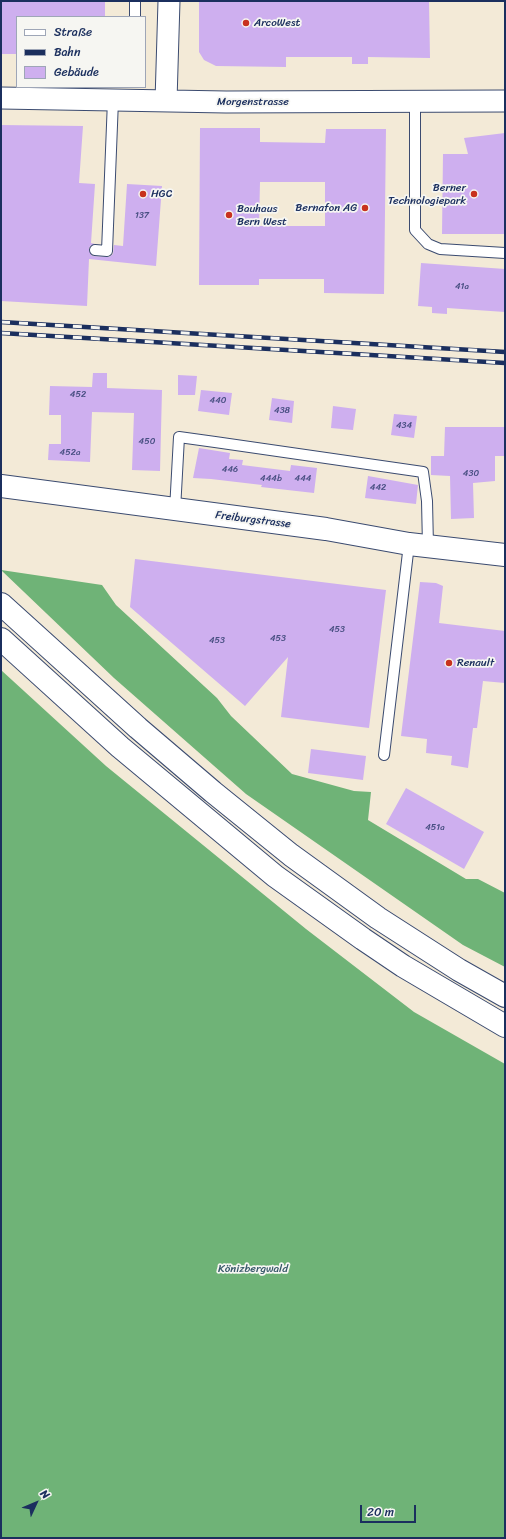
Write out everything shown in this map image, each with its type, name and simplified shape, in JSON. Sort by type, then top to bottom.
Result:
[{"type":"main road","name":"Freiburgstrasse","points":[[1,486],[326,529],[418,545],[505,555]]},
{"type":"main road","points":[[1,604],[170,756],[291,855],[385,922],[459,970],[505,996]]},
{"type":"main road","points":[[1,640],[136,761],[275,876],[403,966],[505,1026]]},
{"type":"street","points":[[166,101],[169,1]]},
{"type":"street","name":"Morgenstrasse","points":[[1,98],[166,101],[505,101]]},
{"type":"lane","points":[[135,1],[135,16]]},
{"type":"lane","points":[[96,250],[106,251],[113,100]]},
{"type":"lane","points":[[415,102],[415,230],[428,244],[440,248],[505,253]]},
{"type":"lane","points":[[175,510],[179,437],[423,472],[427,501],[418,545],[384,755]]},
{"type":"green space","points":[[1,570],[102,585],[116,605],[217,698],[231,716],[292,774],[354,791],[371,792],[368,820],[466,879],[478,879],[505,893],[505,967],[463,945],[246,794],[114,678]]},
{"type":"green space","name":"Könizbergwald","points":[[1,670],[106,766],[306,929],[414,1012],[505,1064],[505,1538],[1,1538]]},
{"type":"building","points":[[1,1],[105,1],[105,16],[16,16],[16,54],[1,54]]},
{"type":"building","points":[[199,1],[429,1],[430,58],[368,57],[368,64],[352,64],[352,57],[286,57],[286,67],[216,66],[204,60],[199,52]]},
{"type":"building","points":[[1,125],[83,126],[79,183],[95,184],[91,243],[95,244],[90,246],[89,250],[92,256],[109,257],[113,254],[114,245],[123,246],[127,184],[162,186],[156,266],[89,259],[87,306],[1,301]]},
{"type":"building","name":"Bauhaus Bern West","points":[[200,128],[260,128],[260,142],[325,143],[326,129],[386,129],[384,294],[324,293],[324,279],[259,279],[259,285],[199,285]],"holes":[[[260,182],[325,182],[325,226],[259,226]]]},
{"type":"building","name":"Berner Technologiepark","points":[[505,133],[505,234],[442,234],[443,154],[468,154],[464,138]]},
{"type":"building","points":[[421,263],[505,269],[505,312],[447,308],[447,314],[432,313],[432,307],[418,306]]},
{"type":"building","points":[[93,373],[107,373],[107,388],[162,390],[160,471],[132,470],[134,413],[92,412],[90,462],[48,460],[49,444],[61,444],[61,415],[49,415],[50,386],[92,387]]},
{"type":"building","points":[[178,375],[197,376],[195,395],[178,395]]},
{"type":"building","points":[[201,390],[232,393],[229,415],[198,411]]},
{"type":"building","points":[[272,398],[294,401],[292,423],[269,420]]},
{"type":"building","points":[[333,406],[356,409],[353,430],[331,428]]},
{"type":"building","points":[[394,414],[417,416],[414,438],[391,435]]},
{"type":"building","points":[[445,427],[505,427],[505,456],[495,456],[495,481],[473,483],[474,518],[451,519],[450,476],[431,475],[431,456],[444,456]]},
{"type":"building","points":[[199,448],[230,453],[229,459],[243,460],[242,465],[290,471],[291,465],[317,468],[314,493],[261,487],[262,485],[193,478]]},
{"type":"building","points":[[368,476],[418,485],[416,504],[365,498]]},
{"type":"building","points":[[135,559],[386,590],[369,728],[281,717],[288,657],[245,706],[130,607]]},
{"type":"building","points":[[420,582],[436,583],[443,586],[439,623],[505,631],[505,683],[483,681],[477,728],[473,728],[468,768],[451,765],[452,756],[426,753],[427,739],[401,736]]},
{"type":"building","points":[[311,749],[366,756],[363,780],[308,773]]},
{"type":"building","points":[[406,788],[484,832],[464,869],[386,824]]},
{"type":"railway","points":[[1,322],[505,352]]},
{"type":"railway","points":[[1,333],[505,363]]},
{"type":"place","name":"ArcoWest","points":[[246,23]]},
{"type":"place","name":"HGC","points":[[143,194]]},
{"type":"place","name":"Berner Technologiepark","points":[[474,194]]},
{"type":"place","name":"Bernafon AG","points":[[365,208]]},
{"type":"place","name":"Bauhaus Bern West","points":[[229,215]]},
{"type":"place","name":"Renault","points":[[449,663]]}]
